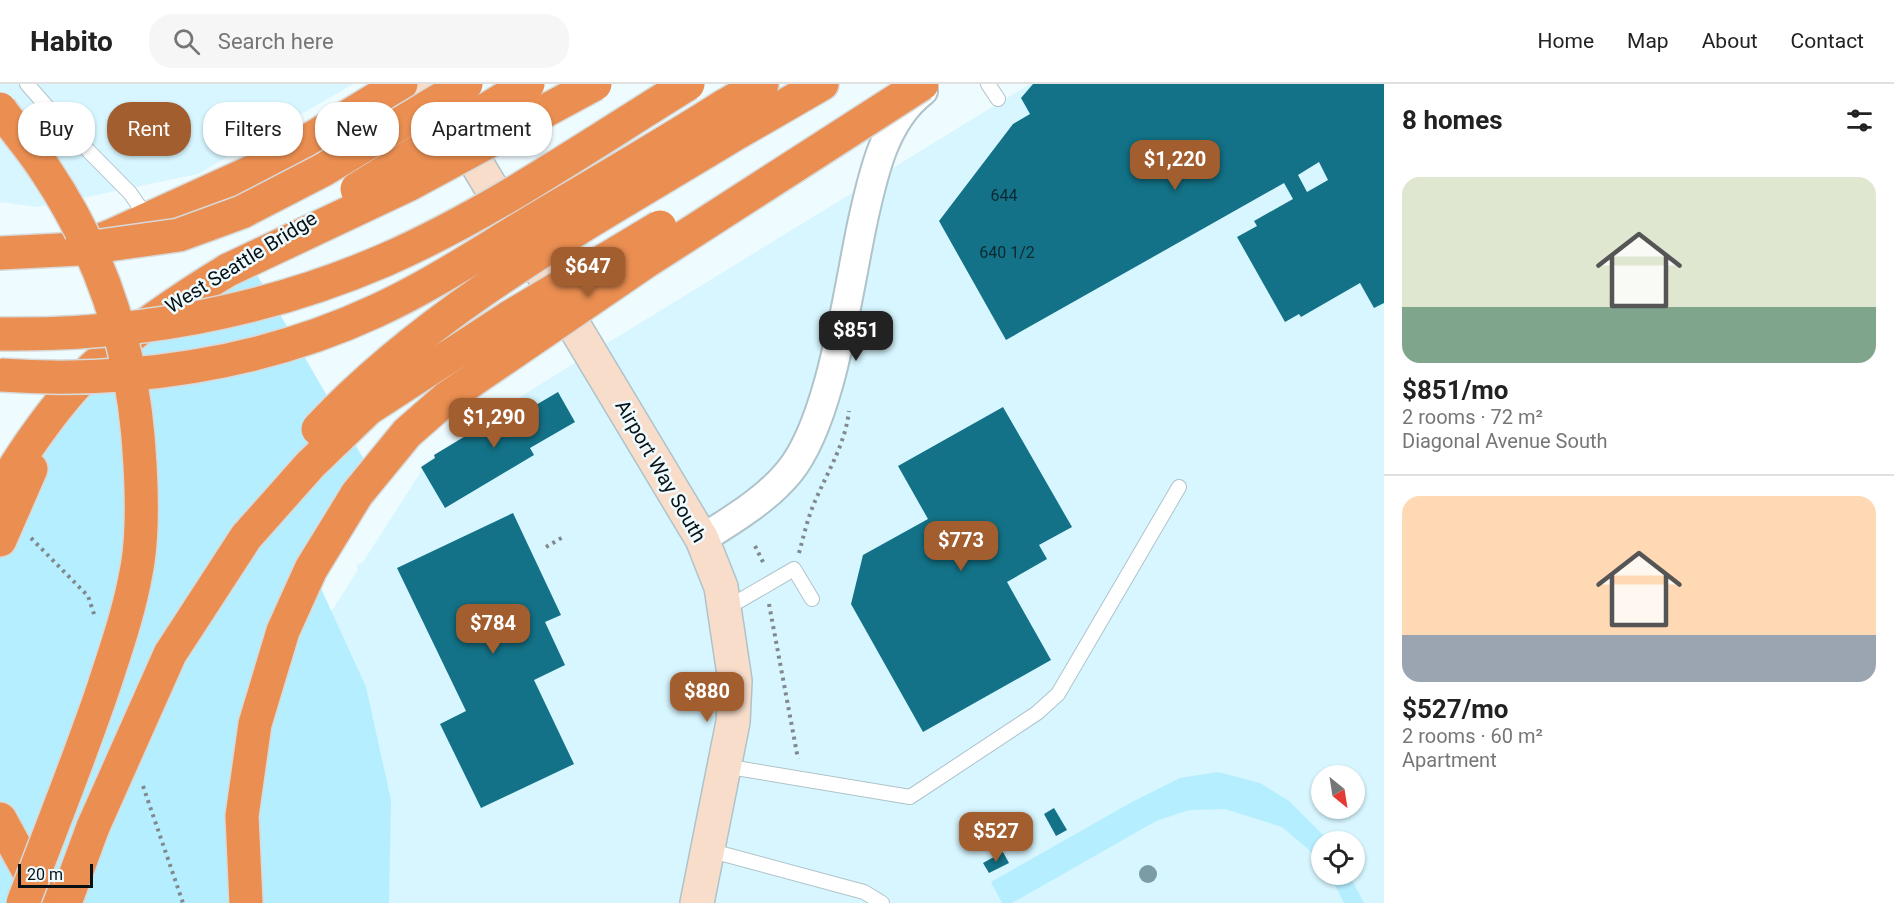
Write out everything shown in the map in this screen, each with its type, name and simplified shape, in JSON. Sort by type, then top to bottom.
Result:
[{"type":"highway","points":[[79,249],[235,181],[401,84]]},
{"type":"highway","points":[[0,253],[79,249],[172,237],[242,212],[323,170],[466,84]]},
{"type":"highway","name":"West Seattle Bridge","points":[[0,492],[59,407],[104,358],[172,304],[528,84]]},
{"type":"highway","points":[[228,270],[410,184],[595,84]]},
{"type":"highway","points":[[0,334],[84,333],[193,320],[244,308],[332,280],[390,258],[452,227],[688,84]]},
{"type":"highway","points":[[65,903],[155,645],[189,584],[239,512],[354,391],[411,342],[731,120],[762,84]]},
{"type":"highway","points":[[0,375],[64,378],[198,366],[255,354],[333,329],[431,283],[731,120],[822,84]]},
{"type":"highway","points":[[93,827],[170,654],[246,537],[309,465],[368,410],[508,318],[907,92]]},
{"type":"highway","points":[[246,903],[242,816],[255,724],[283,631],[311,569],[357,494],[399,442],[448,397],[618,280],[907,92]]},
{"type":"highway","points":[[0,109],[46,170],[80,228],[109,295],[127,353],[138,415],[141,497],[136,572],[121,634],[87,736],[23,903]]},
{"type":"highway","points":[[0,540],[59,407]]},
{"type":"highway","points":[[0,819],[46,903]]},
{"type":"main road","name":"Airport Way South","points":[[429,84],[702,539],[721,587],[735,681],[733,722],[697,903]]},
{"type":"main road","points":[[492,189],[669,84]]},
{"type":"street","points":[[702,539],[767,493],[789,472],[807,444],[832,366],[872,179],[907,92],[933,84]]},
{"type":"lane","points":[[27,84],[63,126],[130,193],[144,213]]},
{"type":"lane","points":[[988,84],[998,99]]},
{"type":"lane","points":[[724,766],[910,797],[1037,713],[1058,694],[1179,487]]},
{"type":"lane","points":[[725,609],[794,569],[812,599]]},
{"type":"lane","points":[[708,850],[864,892],[882,903]]},
{"type":"path","points":[[794,569],[809,517]]},
{"type":"path","points":[[546,547],[563,537]]},
{"type":"path","points":[[755,546],[764,559],[801,778]]},
{"type":"shaded area","points":[[0,84],[353,84],[322,102],[315,102],[315,106],[303,113],[303,102],[203,102],[203,156],[229,156],[198,174],[38,207],[0,202]]},
{"type":"shaded area","points":[[1030,84],[1384,84],[1384,903],[286,903],[304,654],[358,570],[356,566],[363,562],[428,461],[531,390]]},
{"type":"shaded area","points":[[249,261],[374,477],[313,571],[366,687],[391,800],[389,903],[0,903],[0,512],[75,404],[157,321]]},
{"type":"shaded area","points":[[1218,772],[1260,783],[1289,801],[1319,831],[1311,831],[1311,853],[1282,827],[1225,809],[1189,810],[1156,821],[1012,903],[1002,903],[991,882],[1132,802],[1180,778]]},
{"type":"shaded area","points":[[1335,885],[1354,885],[1364,903],[1344,903]]},
{"type":"building","points":[[1033,84],[1384,84],[1384,303],[1374,308],[1360,283],[1301,317],[1299,314],[1285,322],[1237,237],[1257,226],[1254,221],[1293,199],[1284,183],[1006,340],[939,221],[1013,124],[1030,114],[1021,98]],"holes":[[[1319,162],[1328,180],[1307,192],[1298,175]]]},
{"type":"building","points":[[558,392],[575,422],[530,448],[534,455],[445,508],[421,467],[435,458],[434,455],[507,411],[512,419]]},
{"type":"building","points":[[1003,407],[1072,527],[1039,545],[1047,559],[1007,582],[1051,660],[923,732],[851,604],[863,555],[928,519],[898,466]]},
{"type":"building","points":[[513,513],[561,615],[545,622],[565,665],[534,680],[574,764],[481,808],[440,724],[466,711],[397,568]]},
{"type":"building","points":[[1054,808],[1067,830],[1056,836],[1044,814]]},
{"type":"building","points":[[1003,852],[1009,863],[989,873],[983,863]]}]
